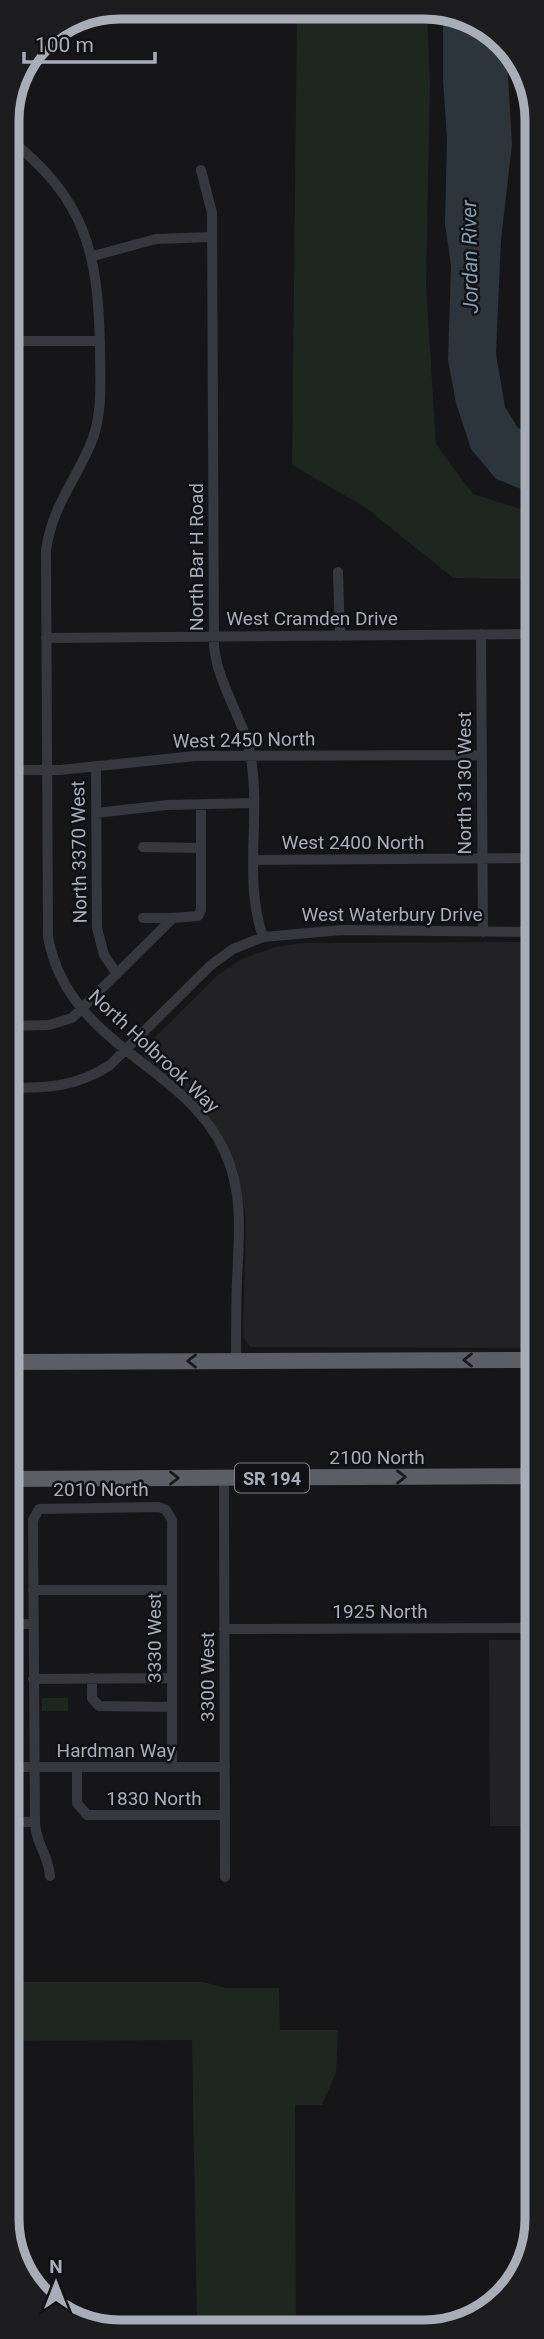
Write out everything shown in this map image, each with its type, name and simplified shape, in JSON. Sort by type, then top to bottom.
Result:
[{"type":"highway","points":[[19,1362],[525,1360]]},
{"type":"highway","name":"2100 North","points":[[19,1479],[525,1476]]},
{"type":"street","name":"North Holbrook Way","points":[[19,148],[47,174],[73,208],[93,256],[99,296],[97,421],[85,456],[57,505],[48,537],[48,937],[62,981],[82,1010],[124,1050],[193,1107],[212,1129],[229,1163],[241,1225],[236,1361]]},
{"type":"street","name":"North Bar H Road","points":[[201,170],[211,204],[212,237],[214,636],[219,677],[245,733],[251,757],[253,900],[263,937]]},
{"type":"street","points":[[93,256],[156,239],[212,237]]},
{"type":"street","points":[[19,341],[100,341]]},
{"type":"street","points":[[338,572],[340,635]]},
{"type":"street","name":"North 3130 West","points":[[481,634],[483,932]]},
{"type":"street","name":"West Cramden Drive","points":[[46,638],[525,634]]},
{"type":"street","name":"West 2450 North","points":[[19,770],[96,766],[169,758],[482,755]]},
{"type":"street","name":"North 3370 West","points":[[96,766],[97,928],[104,955],[117,974]]},
{"type":"street","points":[[96,813],[253,803]]},
{"type":"street","points":[[143,918],[198,916],[201,911],[201,805]]},
{"type":"street","points":[[143,847],[201,848]]},
{"type":"street","name":"West 2400 North","points":[[253,860],[525,858]]},
{"type":"street","points":[[19,1025],[63,1022],[82,1010],[173,918]]},
{"type":"street","name":"West Waterbury Drive","points":[[19,1087],[72,1085],[110,1065],[211,965],[233,949],[263,937],[342,930],[525,932]]},
{"type":"street","name":"3300 West","points":[[224,1478],[225,1877]]},
{"type":"street","name":"2010 North","points":[[33,1590],[33,1520],[36,1511],[46,1507],[159,1507],[166,1510]]},
{"type":"street","name":"3330 West","points":[[166,1510],[172,1520],[172,1767]]},
{"type":"street","points":[[50,1876],[49,1862],[37,1839],[35,1822],[33,1590],[172,1590]]},
{"type":"street","points":[[19,1624],[33,1624]]},
{"type":"street","name":"1925 North","points":[[224,1629],[525,1628]]},
{"type":"street","points":[[92,1678],[92,1698],[97,1705],[172,1707]]},
{"type":"street","points":[[33,1679],[172,1678]]},
{"type":"street","name":"Hardman Way","points":[[19,1767],[225,1767]]},
{"type":"street","name":"1830 North","points":[[76,1767],[77,1803],[83,1814],[225,1815]]},
{"type":"street","points":[[19,1822],[35,1822]]},
{"type":"shaded area","points":[[297,19],[427,19],[430,85],[426,286],[436,444],[473,494],[525,511],[525,579],[453,578],[365,507],[292,465]]},
{"type":"shaded area","points":[[525,942],[525,1348],[250,1347],[243,1337],[246,1219],[237,1170],[212,1121],[183,1089],[148,1062],[143,1054],[145,1047],[218,975],[240,960],[275,947],[303,943]]},
{"type":"shaded area","points":[[489,1640],[525,1640],[525,1826],[490,1826]]},
{"type":"shaded area","points":[[42,1698],[68,1698],[68,1711],[42,1711]]},
{"type":"shaded area","points":[[19,1982],[203,1982],[226,1988],[279,1988],[280,2030],[338,2030],[336,2073],[322,2105],[295,2105],[296,2320],[197,2320],[192,2040],[19,2041]]},
{"type":"water","name":"Jordan River","points":[[443,21],[468,30],[485,40],[507,64],[512,144],[501,240],[496,354],[505,407],[518,428],[525,431],[525,491],[496,479],[471,449],[456,403],[448,360],[451,265],[445,224],[447,139]]}]
